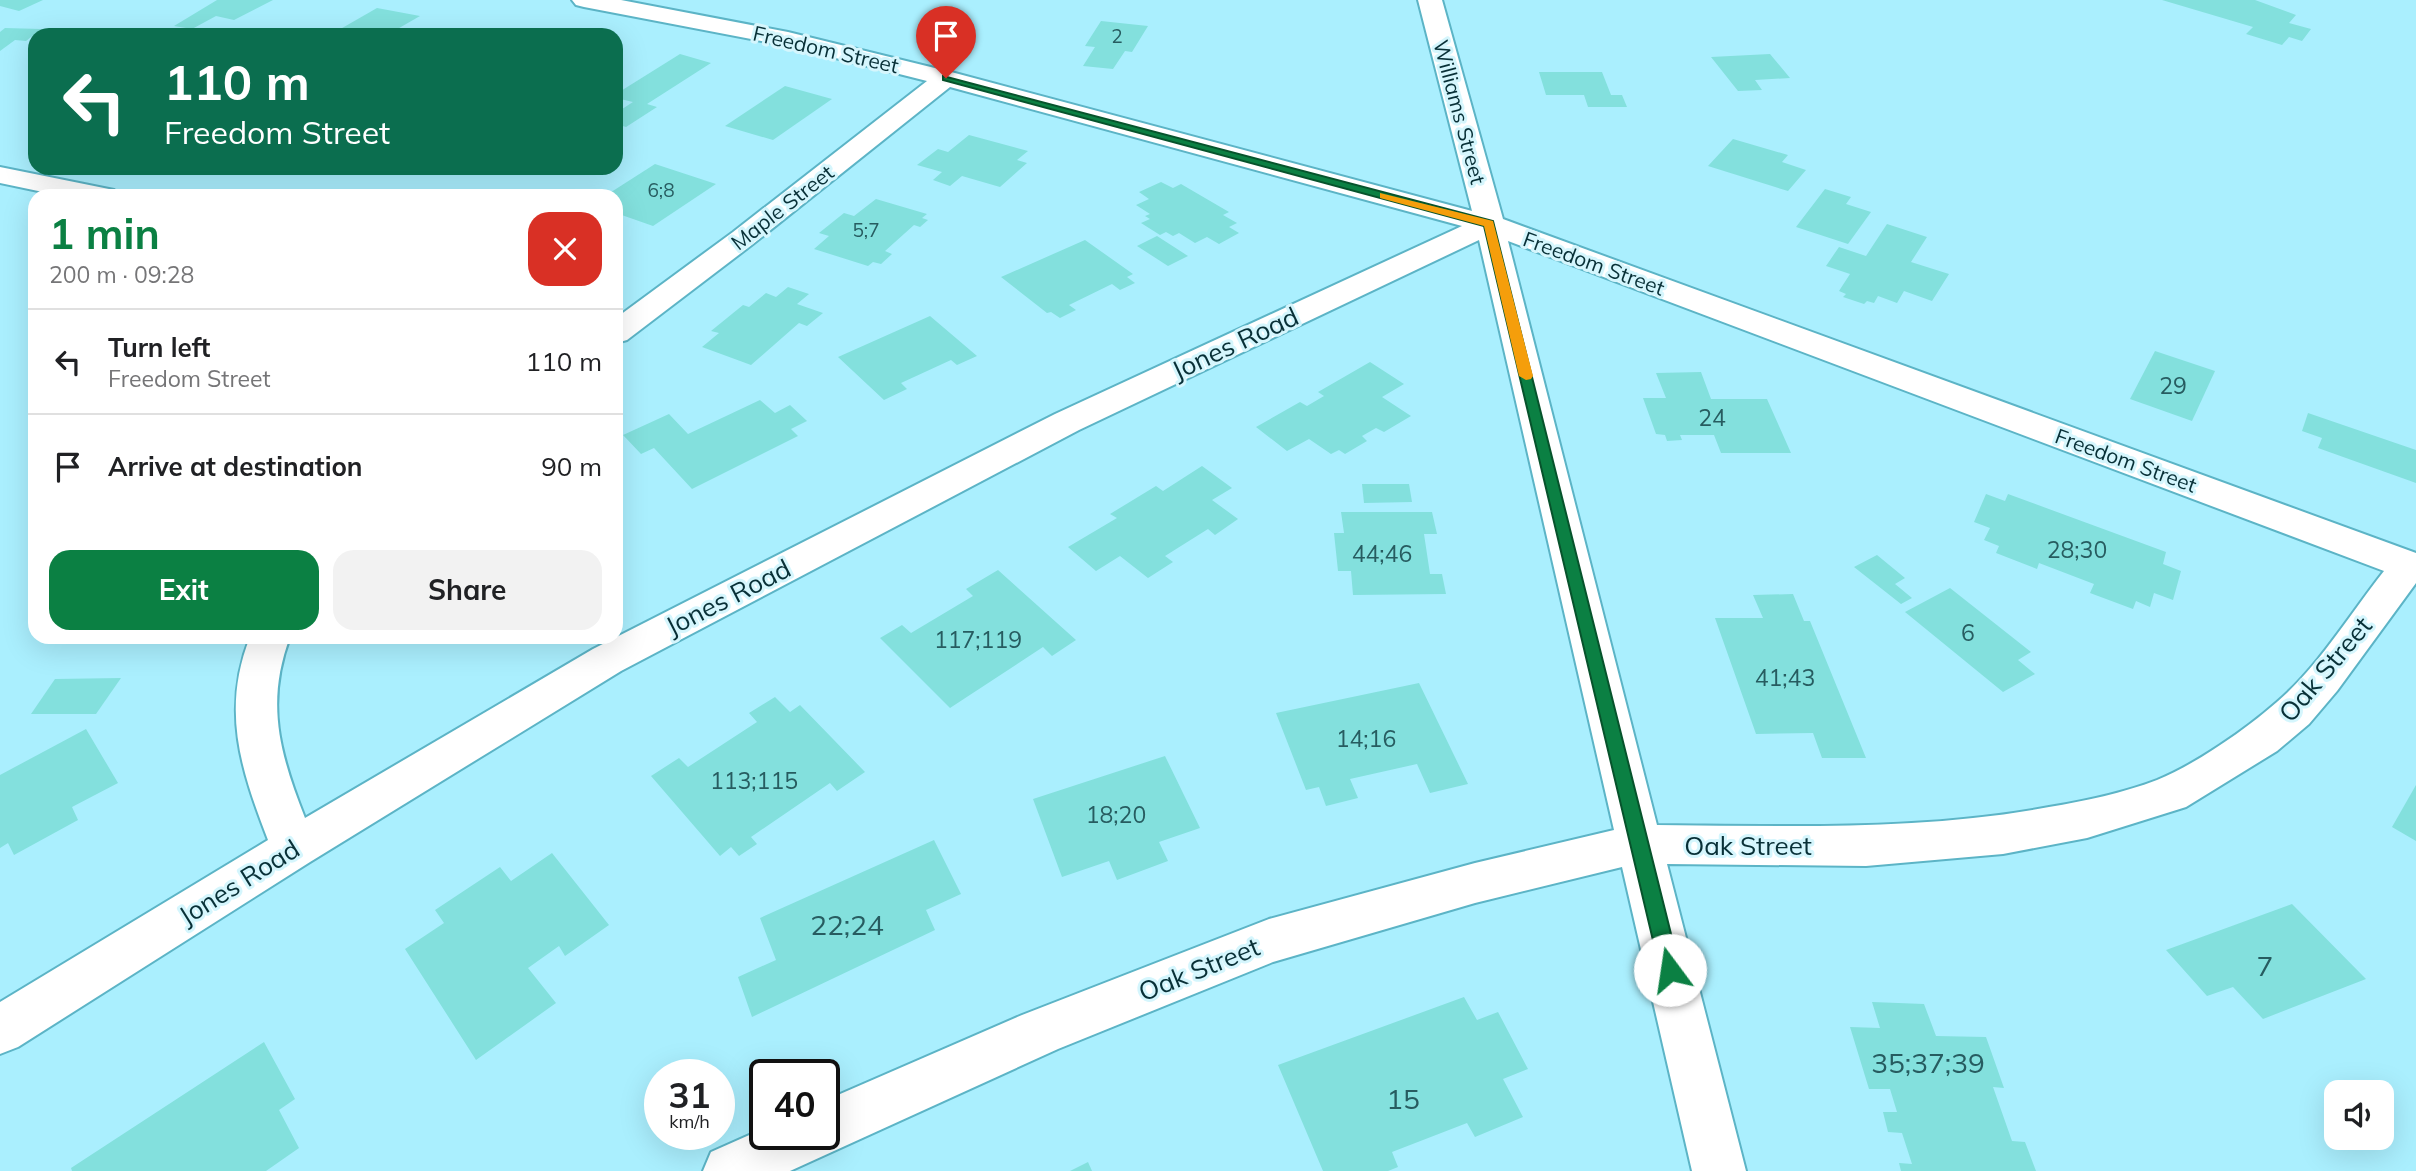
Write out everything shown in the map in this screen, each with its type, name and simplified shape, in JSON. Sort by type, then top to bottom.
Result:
[{"type":"street","name":"Freedom Street","points":[[584,0],[788,39],[946,78],[1489,224],[2412,566]]},
{"type":"street","name":"Williams Street","points":[[1430,0],[1489,224],[1719,1171]]},
{"type":"street","name":"Maple Street","points":[[623,328],[743,238],[946,78]]},
{"type":"street","points":[[0,175],[69,189]]},
{"type":"street","name":"Jones Road","points":[[0,1030],[294,848],[607,660],[1067,422],[1489,224]]},
{"type":"street","name":"Oak Street","points":[[840,1121],[1040,1032],[1269,941],[1475,883],[1639,844],[1866,846],[1958,840],[2060,826],[2170,794],[2245,750],[2294,712],[2323,680],[2412,566]]},
{"type":"street","points":[[266,644],[254,700],[258,744],[270,789],[294,848]]},
{"type":"street","points":[[730,1171],[776,1150]]},
{"type":"building","points":[[0,0],[43,0],[19,11],[0,6]]},
{"type":"building","points":[[217,0],[273,0],[234,20],[216,16],[194,28],[174,26]]},
{"type":"building","points":[[2162,0],[2255,0],[2296,15],[2289,23],[2311,29],[2302,41],[2289,37],[2282,45],[2246,34],[2253,27]]},
{"type":"building","points":[[377,8],[420,16],[399,28],[342,28]]},
{"type":"building","points":[[1101,21],[1148,26],[1132,52],[1125,51],[1113,69],[1083,66],[1095,47],[1085,46]]},
{"type":"building","points":[[5,28],[28,29],[28,39],[15,40],[0,51],[0,32]]},
{"type":"building","points":[[680,54],[711,63],[647,104],[657,107],[626,127],[623,126],[623,108],[633,102],[623,100],[623,90]]},
{"type":"building","points":[[1770,54],[1790,78],[1755,80],[1762,90],[1738,91],[1711,57]]},
{"type":"building","points":[[1539,72],[1602,72],[1611,95],[1622,95],[1627,107],[1588,107],[1584,95],[1546,95]]},
{"type":"building","points":[[785,86],[832,99],[773,140],[725,126]]},
{"type":"building","points":[[969,135],[1028,151],[1017,160],[1027,163],[1000,187],[962,176],[950,186],[933,180],[942,172],[917,165],[938,149],[948,152]]},
{"type":"building","points":[[1733,139],[1788,155],[1782,162],[1806,170],[1788,191],[1708,166]]},
{"type":"building","points":[[655,164],[716,184],[653,226],[623,215],[623,189],[616,189]]},
{"type":"building","points":[[1161,182],[1173,188],[1181,184],[1229,212],[1223,215],[1237,223],[1229,227],[1239,233],[1219,244],[1207,237],[1195,243],[1179,233],[1173,236],[1166,232],[1160,235],[1141,223],[1150,219],[1145,216],[1150,214],[1136,205],[1149,199],[1139,192]]},
{"type":"building","points":[[1825,189],[1851,197],[1846,204],[1871,212],[1848,244],[1796,227]]},
{"type":"building","points":[[876,199],[927,214],[922,218],[928,220],[920,227],[914,225],[885,251],[892,254],[881,264],[873,262],[868,266],[814,249],[829,236],[819,233],[844,213],[854,216]]},
{"type":"building","points":[[1887,224],[1927,237],[1911,262],[1949,274],[1932,301],[1904,291],[1897,303],[1878,296],[1874,303],[1867,301],[1864,304],[1843,297],[1846,294],[1839,291],[1850,274],[1826,266],[1839,247],[1866,256]]},
{"type":"building","points":[[1157,236],[1188,256],[1168,266],[1137,246]]},
{"type":"building","points":[[1085,240],[1133,274],[1127,277],[1135,283],[1120,290],[1112,284],[1069,305],[1076,310],[1060,318],[1051,312],[1047,313],[1001,277]]},
{"type":"building","points":[[788,287],[809,294],[797,304],[823,313],[807,326],[799,323],[751,365],[702,347],[719,333],[711,331],[743,305],[749,307],[766,293],[776,297]]},
{"type":"building","points":[[930,316],[977,356],[957,365],[951,360],[901,383],[907,389],[884,400],[838,357]]},
{"type":"building","points":[[2155,351],[2215,371],[2192,421],[2130,399]]},
{"type":"building","points":[[1370,362],[1404,384],[1382,397],[1411,416],[1384,432],[1376,428],[1362,436],[1367,441],[1345,454],[1339,450],[1331,454],[1309,439],[1287,451],[1256,427],[1300,402],[1307,406],[1324,396],[1318,392]]},
{"type":"building","points":[[1701,372],[1711,399],[1767,399],[1791,453],[1721,453],[1714,435],[1680,435],[1682,440],[1667,441],[1665,435],[1656,434],[1643,398],[1666,398],[1656,373]]},
{"type":"building","points":[[760,400],[775,413],[790,405],[807,421],[791,429],[798,436],[692,489],[654,448],[641,454],[623,435],[669,414],[688,434]]},
{"type":"building","points":[[2308,413],[2416,450],[2416,483],[2318,448],[2322,438],[2302,431]]},
{"type":"building","points":[[1202,466],[1232,488],[1212,500],[1238,519],[1215,535],[1208,529],[1165,556],[1173,562],[1148,578],[1120,556],[1096,571],[1068,547],[1117,518],[1110,514],[1156,486],[1163,491]]},
{"type":"building","points":[[1362,484],[1409,484],[1412,502],[1364,503]]},
{"type":"building","points":[[1986,494],[2005,501],[2008,494],[2166,552],[2163,564],[2181,571],[2173,600],[2154,593],[2150,607],[2136,601],[2133,609],[2090,593],[2094,584],[2039,563],[2037,569],[1996,553],[1999,546],[1984,540],[1990,528],[1974,522]]},
{"type":"building","points":[[1341,512],[1432,512],[1437,534],[1424,534],[1430,574],[1442,574],[1446,594],[1353,595],[1351,571],[1338,571],[1334,533],[1344,533]]},
{"type":"building","points":[[1877,555],[1905,578],[1895,584],[1912,598],[1901,604],[1854,567]]},
{"type":"building","points":[[998,570],[1076,640],[1052,656],[1043,647],[950,708],[880,638],[902,625],[911,633],[973,596],[966,589]]},
{"type":"building","points":[[1950,588],[2031,652],[2018,660],[2035,674],[2003,692],[1905,612]]},
{"type":"building","points":[[1793,594],[1804,621],[1810,621],[1866,758],[1822,758],[1813,733],[1756,734],[1715,618],[1763,618],[1753,595]]},
{"type":"building","points":[[121,678],[96,714],[31,714],[55,679]]},
{"type":"building","points":[[1419,683],[1468,784],[1430,793],[1417,764],[1350,779],[1358,798],[1326,806],[1319,787],[1306,790],[1276,713]]},
{"type":"building","points":[[775,697],[790,712],[800,705],[865,772],[837,791],[830,783],[751,837],[757,844],[739,856],[731,847],[720,856],[651,776],[679,758],[688,767],[757,722],[749,713]]},
{"type":"building","points":[[86,729],[118,783],[72,807],[78,820],[14,855],[8,843],[0,848],[0,775]]},
{"type":"building","points":[[1165,756],[1200,828],[1159,842],[1168,861],[1117,880],[1109,861],[1062,877],[1033,799]]},
{"type":"building","points":[[2416,785],[2416,841],[2392,827]]},
{"type":"building","points":[[934,840],[961,894],[926,910],[935,930],[752,1017],[738,977],[776,960],[760,918]]},
{"type":"building","points":[[552,853],[609,925],[565,956],[559,946],[528,968],[556,1003],[476,1060],[405,949],[444,923],[435,910],[500,867],[511,881]]},
{"type":"building","points":[[2292,904],[2366,979],[2263,1019],[2233,987],[2207,996],[2166,950]]},
{"type":"building","points":[[1464,997],[1477,1020],[1498,1012],[1528,1069],[1503,1079],[1523,1117],[1475,1137],[1467,1123],[1392,1152],[1398,1167],[1388,1171],[1323,1171],[1278,1065]]},
{"type":"building","points":[[1872,1002],[1924,1004],[1936,1036],[1986,1037],[2004,1088],[1993,1087],[2012,1141],[2025,1142],[2036,1171],[1901,1171],[1899,1163],[1912,1164],[1902,1133],[1888,1132],[1883,1112],[1897,1112],[1890,1089],[1869,1089],[1850,1027],[1880,1028]]},
{"type":"building","points":[[264,1042],[295,1099],[279,1110],[299,1148],[266,1171],[72,1171],[71,1168]]},
{"type":"building","points":[[1088,1162],[1092,1171],[1070,1171]]},
{"type":"slow traffic","points":[[1384,195],[1489,224],[1526,376]]},
{"type":"route","points":[[946,78],[1489,224],[1670,970]]}]
